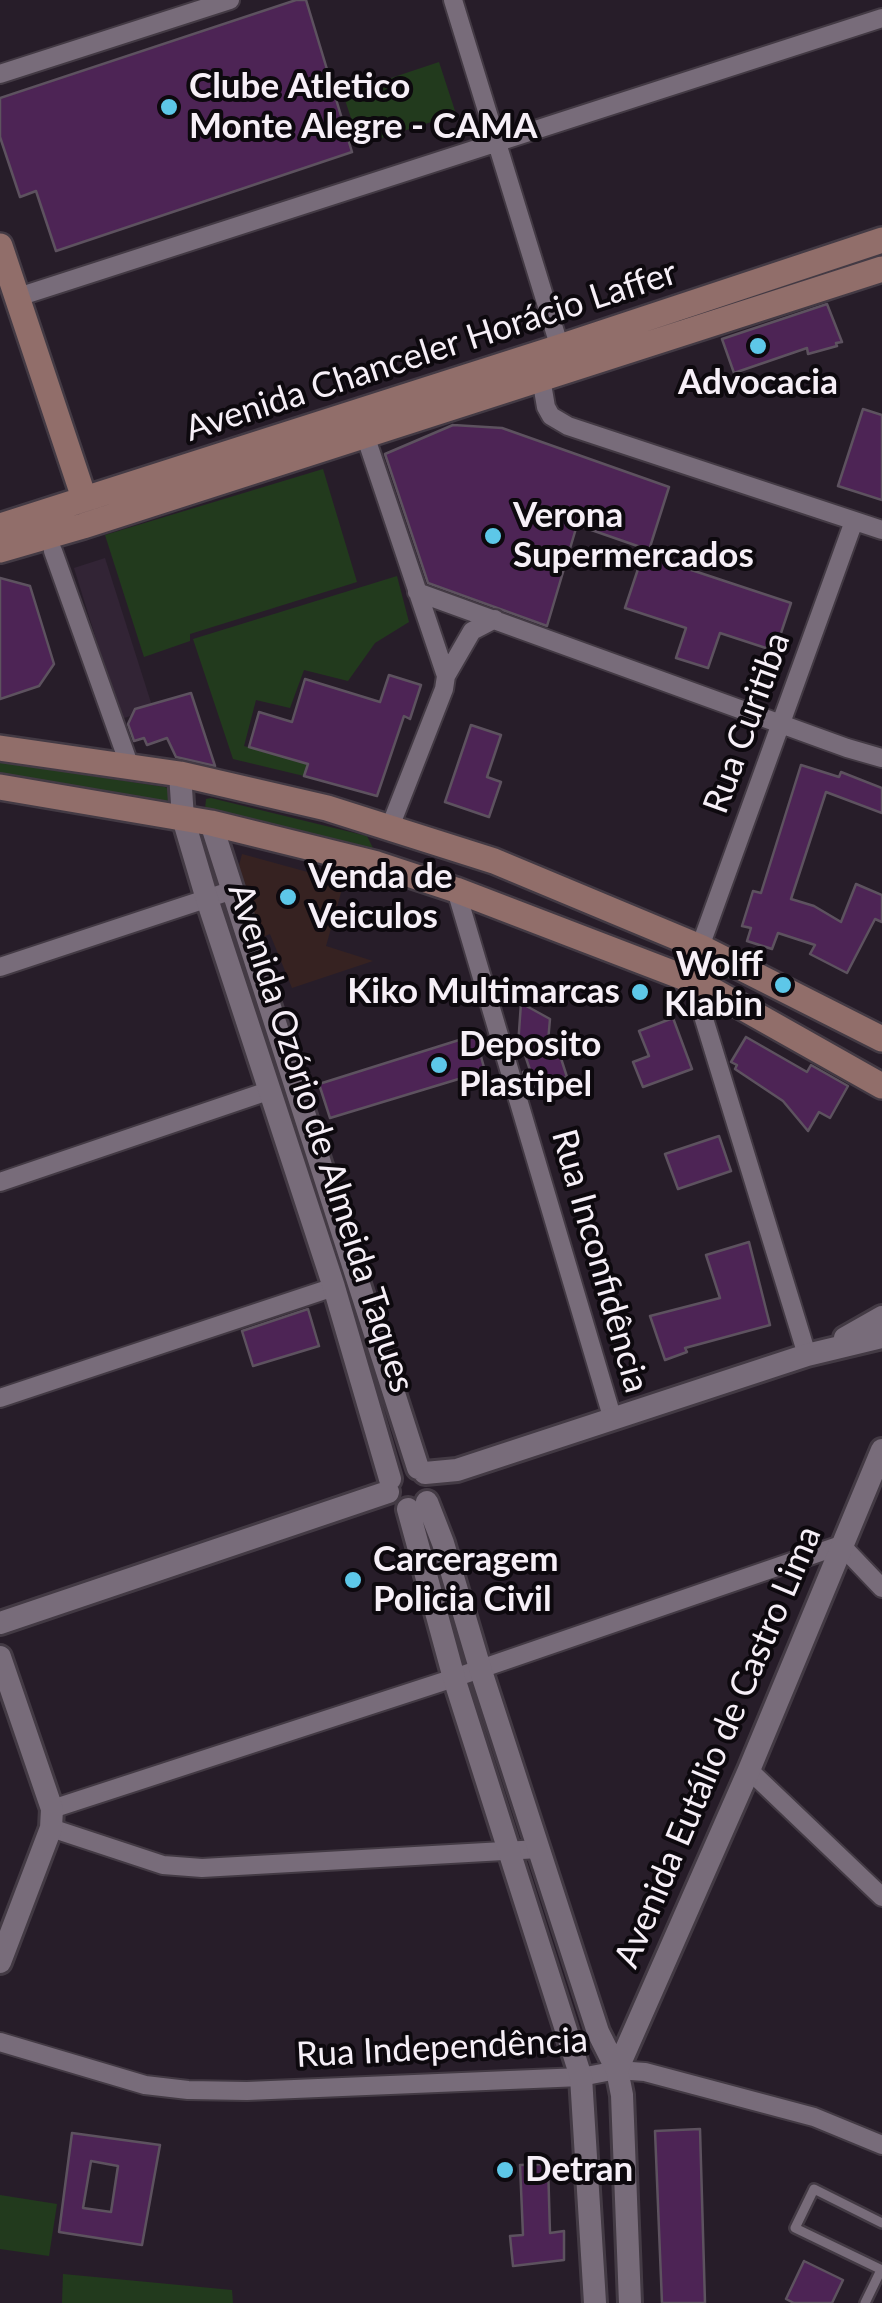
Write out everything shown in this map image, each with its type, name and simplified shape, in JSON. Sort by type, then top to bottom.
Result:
[{"type":"main road","name":"Avenida Chanceler Horácio Laffer","points":[[0,526],[86,509],[366,435],[541,378],[564,358],[874,243]]},
{"type":"main road","points":[[0,246],[86,509]]},
{"type":"main road","name":"Avenida Chanceler Horácio Laffer","points":[[0,550],[86,509],[564,358],[880,274]]},
{"type":"main road","points":[[0,748],[180,774],[327,808],[494,861],[700,947],[882,1039]]},
{"type":"main road","points":[[0,787],[211,823],[377,864],[456,890],[701,984],[882,1086]]},
{"type":"street","points":[[0,74],[230,0]]},
{"type":"street","points":[[453,0],[564,358]]},
{"type":"street","points":[[18,297],[882,18]]},
{"type":"street","points":[[874,243],[880,274]]},
{"type":"street","points":[[541,378],[544,402],[551,416],[568,426],[882,530]]},
{"type":"street","points":[[366,435],[446,676]]},
{"type":"street","name":"Rua Curitiba","points":[[700,947],[854,521]]},
{"type":"street","points":[[54,551],[130,767]]},
{"type":"street","points":[[418,592],[882,758]]},
{"type":"street","points":[[390,828],[446,676],[472,631],[495,619]]},
{"type":"street","name":"Avenida Ozório de Almeida Taques","points":[[180,774],[183,818],[207,900],[334,1288],[389,1486]]},
{"type":"street","name":"Avenida Ozório de Almeida Taques","points":[[211,823],[598,2032],[617,2070],[622,2095],[630,2303]]},
{"type":"street","points":[[0,967],[232,890]]},
{"type":"street","name":"Rua Inconfidência","points":[[456,890],[612,1420]]},
{"type":"street","points":[[701,984],[704,1019],[818,1351]]},
{"type":"street","points":[[0,1182],[268,1091]]},
{"type":"street","points":[[0,1398],[334,1288]]},
{"type":"street","points":[[818,1351],[882,1317]]},
{"type":"street","points":[[389,1486],[398,1506],[457,1470],[818,1351],[882,1336]]},
{"type":"street","name":"Avenida Eutálio de Castro Lima","points":[[617,2070],[749,1770],[882,1450]]},
{"type":"street","points":[[0,1623],[389,1486],[402,1468],[422,1489]]},
{"type":"street","name":"Avenida Ozório de Almeida Taques","points":[[422,1489],[454,1678],[581,2077],[596,2303]]},
{"type":"street","points":[[51,1818],[841,1545],[882,1588]]},
{"type":"street","points":[[0,1657],[51,1818],[0,1962]]},
{"type":"street","points":[[749,1770],[882,1897]]},
{"type":"street","points":[[51,1818],[163,1865],[202,1868],[539,1849]]},
{"type":"street","name":"Rua Independência","points":[[0,2042],[145,2085],[188,2090],[246,2091],[581,2077],[617,2070],[645,2072],[814,2117],[882,2145]]},
{"type":"lane","points":[[865,2303],[882,2270],[796,2228],[814,2189],[882,2222]]},
{"type":"shaded area","points":[[105,558],[153,709],[121,719],[74,568]]},
{"type":"shaded area","points":[[242,854],[344,882],[326,946],[373,961],[292,988],[270,934],[258,939],[238,869]]},
{"type":"green space","points":[[439,62],[456,114],[360,145],[343,94]]},
{"type":"green space","points":[[323,469],[357,582],[190,634],[190,641],[144,657],[105,535]]},
{"type":"green space","points":[[397,576],[409,622],[375,643],[348,681],[304,670],[290,708],[256,700],[244,746],[308,764],[304,776],[233,759],[193,639]]},
{"type":"green space","points":[[0,762],[165,787],[172,791],[172,798],[159,807],[0,780]]},
{"type":"green space","points":[[206,799],[367,836],[374,850],[371,854],[205,810]]},
{"type":"green space","points":[[0,2195],[57,2204],[49,2256],[0,2249]]},
{"type":"green space","points":[[63,2274],[232,2290],[233,2303],[62,2303]]},
{"type":"building","name":"Clube Atletico Monte Alegre - CAMA","points":[[296,0],[306,0],[352,152],[56,251],[36,191],[20,197],[0,137],[0,98]]},
{"type":"building","points":[[827,304],[842,342],[837,346],[808,354],[807,348],[734,373],[722,339]]},
{"type":"building","points":[[863,409],[882,415],[882,500],[838,486]]},
{"type":"building","name":"Verona Supermercados","points":[[453,425],[502,428],[669,487],[649,550],[577,525],[547,626],[428,583],[385,454]]},
{"type":"building","points":[[643,554],[791,603],[775,651],[720,633],[708,668],[676,658],[686,628],[625,608]]},
{"type":"building","points":[[0,578],[30,586],[54,664],[39,686],[0,699]]},
{"type":"building","points":[[389,675],[421,685],[410,719],[404,716],[377,796],[304,776],[308,764],[249,747],[259,712],[292,722],[305,679],[380,702]]},
{"type":"building","points":[[191,693],[215,766],[176,757],[167,738],[147,745],[144,738],[134,741],[128,724],[135,709]]},
{"type":"building","points":[[471,725],[501,735],[487,777],[501,782],[489,817],[445,802]]},
{"type":"building","points":[[801,765],[839,777],[841,772],[882,788],[882,813],[826,792],[791,899],[814,906],[841,922],[856,884],[882,895],[882,922],[875,919],[847,973],[810,954],[815,945],[778,933],[772,949],[747,941],[751,928],[742,926],[753,891],[761,893]]},
{"type":"building","points":[[521,1003],[550,1019],[547,1053],[558,1049],[567,1077],[528,1089],[523,1072],[530,1070],[522,1046],[518,1046]]},
{"type":"building","points":[[673,1018],[692,1069],[643,1087],[633,1062],[649,1056],[639,1031]]},
{"type":"building","points":[[475,1035],[485,1071],[330,1118],[319,1084]]},
{"type":"building","points":[[746,1037],[807,1072],[811,1065],[848,1086],[830,1118],[819,1112],[808,1131],[783,1101],[735,1069],[737,1065],[731,1062]]},
{"type":"building","points":[[719,1136],[731,1171],[678,1189],[665,1154]]},
{"type":"building","points":[[749,1242],[770,1325],[685,1348],[687,1352],[665,1360],[650,1316],[720,1298],[706,1255]]},
{"type":"building","points":[[308,1309],[319,1346],[253,1366],[242,1331]]},
{"type":"building","points":[[700,2129],[705,2303],[662,2303],[655,2131]]},
{"type":"building","points":[[72,2133],[160,2145],[142,2245],[59,2232]],"holes":[[[91,2161],[118,2166],[111,2212],[83,2208]]]},
{"type":"building","points":[[548,2164],[550,2233],[564,2231],[564,2260],[513,2266],[510,2236],[523,2235],[520,2165]]},
{"type":"building","points":[[804,2261],[843,2280],[832,2303],[794,2303],[786,2299]]},
{"type":"place","name":"Clube Atletico Monte Alegre - CAMA","points":[[169,107]]},
{"type":"place","name":"Advocacia","points":[[758,346]]},
{"type":"place","name":"Verona Supermercados","points":[[493,536]]},
{"type":"place","name":"Venda de Veiculos","points":[[288,897]]},
{"type":"place","name":"Wolff Klabin","points":[[783,985]]},
{"type":"place","name":"Kiko Multimarcas","points":[[640,992]]},
{"type":"place","name":"Deposito Plastipel","points":[[439,1065]]},
{"type":"place","name":"Carceragem Policia Civil","points":[[353,1580]]},
{"type":"place","name":"Detran","points":[[505,2170]]}]
